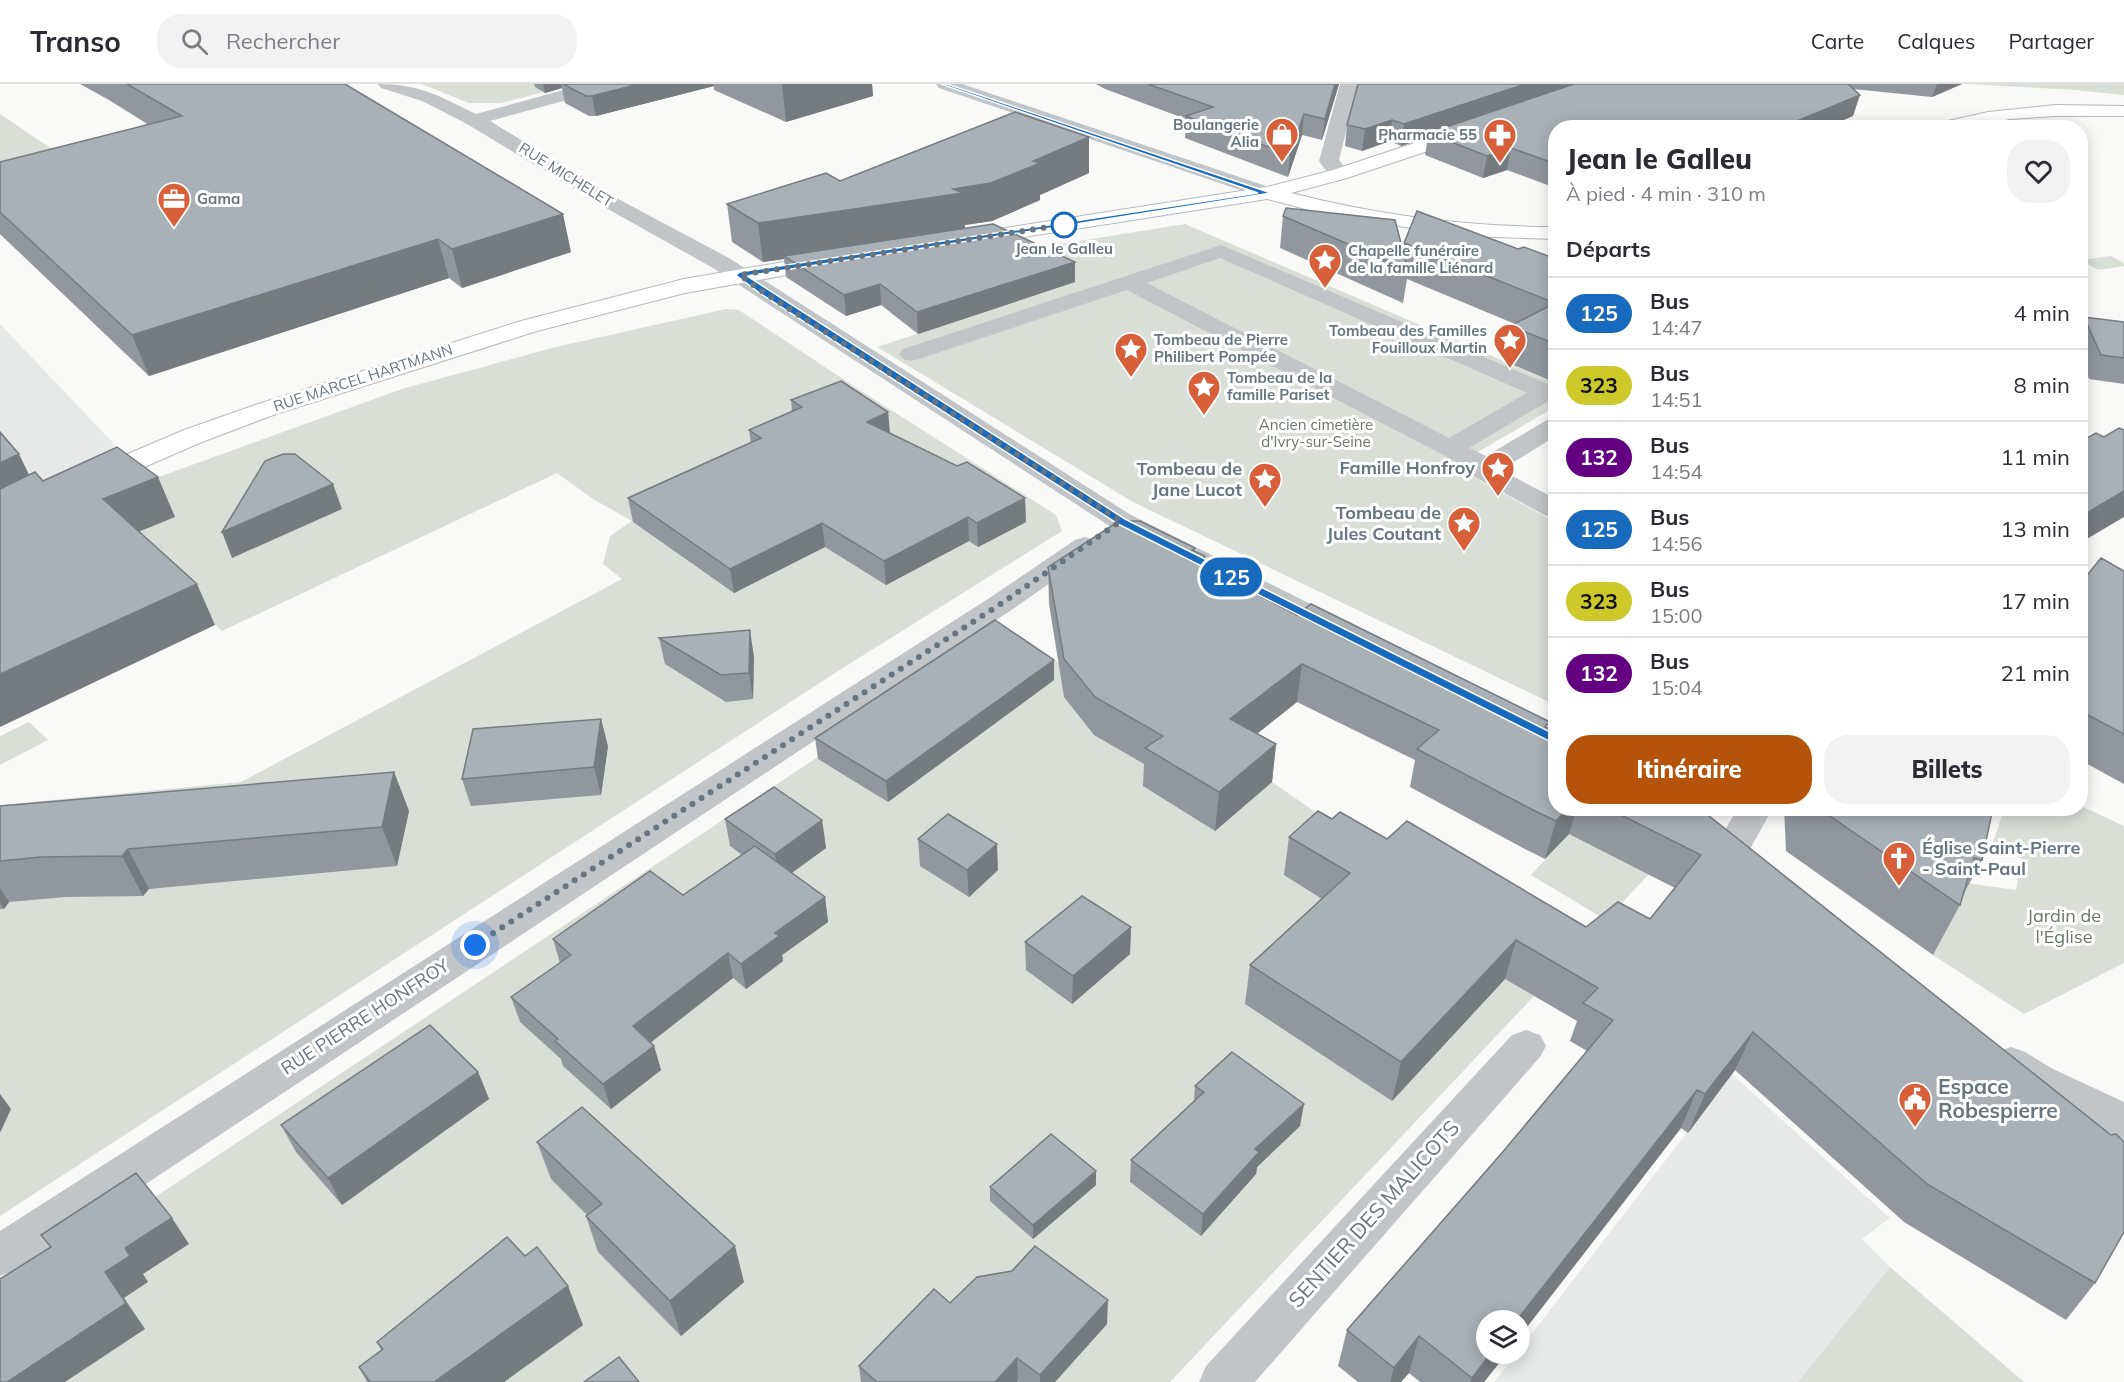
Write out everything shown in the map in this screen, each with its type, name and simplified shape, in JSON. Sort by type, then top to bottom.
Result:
[{"type":"main road","points":[[1974,120],[2007,112],[2055,109],[2124,111]]},
{"type":"main road","points":[[947,243],[1268,193],[1340,174],[1486,125]]},
{"type":"main road","points":[[1340,174],[1364,190]]},
{"type":"main road","points":[[1268,193],[1380,199],[1470,230],[1507,233],[1548,232]]},
{"type":"main road","name":"RUE MARCEL HARTMANN","points":[[67,491],[193,435],[300,398],[529,326],[684,286],[854,257]]},
{"type":"street","name":"RUE MICHELET","points":[[387,84],[428,97],[474,120],[613,204],[740,275],[763,292],[1121,521],[1365,644]]},
{"type":"street","points":[[474,120],[605,84]]},
{"type":"street","points":[[945,84],[1268,193]]},
{"type":"street","points":[[1340,174],[1329,161],[1349,84]]},
{"type":"street","points":[[1470,230],[1517,255]]},
{"type":"street","points":[[911,354],[1221,251],[1546,392],[1450,448]]},
{"type":"street","points":[[1129,282],[1487,467]]},
{"type":"street","points":[[1548,429],[1482,470],[1548,506]]},
{"type":"street","name":"RUE PIERRE HONFROY","points":[[0,1256],[842,705],[999,605],[1121,521]]},
{"type":"street","points":[[1733,848],[1751,816]]},
{"type":"street","points":[[1979,1044],[2038,1081],[2124,1122]]},
{"type":"street","name":"SENTIER DES MALICOTS","points":[[1222,1382],[1526,1046]]},
{"type":"shaded area","points":[[0,324],[116,446],[0,502]]},
{"type":"shaded area","points":[[1732,1074],[1890,1218],[1862,1239],[1890,1267],[1798,1382],[1494,1382],[1508,1364],[1530,1364],[1530,1336]]},
{"type":"green space","points":[[421,84],[548,84],[544,92],[501,103],[469,103]]},
{"type":"green space","points":[[1969,84],[2124,84],[2124,95],[2075,90]]},
{"type":"green space","points":[[0,114],[62,156],[0,173]]},
{"type":"green space","name":"Ancien cimetière d'Ivry-sur-Seine","points":[[1185,224],[1548,380],[1548,411],[1454,466],[1548,518],[1548,702],[1133,502],[877,347],[1072,283],[1029,249]]},
{"type":"green space","points":[[2111,256],[2124,263],[2124,266],[2098,270],[2088,264],[2088,259]]},
{"type":"green space","points":[[726,309],[739,310],[1056,515],[1062,531],[838,671],[0,1216],[0,805],[241,782],[622,579],[603,564],[610,536],[632,521],[593,499],[557,473],[222,631],[122,539],[134,486],[402,389],[556,347]]},
{"type":"green space","points":[[994,640],[1042,653],[1272,782],[1393,866],[1534,996],[1170,1382],[0,1382],[0,1303],[60,1260]]},
{"type":"green space","points":[[29,722],[48,740],[0,765],[0,736]]},
{"type":"green space","name":"Jardin de l'Église","points":[[2088,809],[2124,826],[2124,963],[2024,1014],[1933,955],[1956,879],[1973,884],[2016,890],[2021,859],[1993,842],[2002,816],[2088,816]]},
{"type":"green space","points":[[1569,834],[1649,874],[1606,920],[1531,875]]},
{"type":"green space","points":[[1890,1267],[2024,1382],[1798,1382]]},
{"type":"building","points":[[127,84],[345,84],[563,214],[452,249],[438,239],[132,335],[0,212],[0,162],[182,116]]},
{"type":"building","points":[[563,84],[639,84],[586,96]]},
{"type":"building","points":[[1148,84],[1335,84],[1325,119],[1304,114],[1290,155],[1186,116],[1213,107]]},
{"type":"building","points":[[1358,84],[1525,84],[1404,124],[1392,120],[1365,129],[1347,125]]},
{"type":"building","points":[[1574,84],[1848,84],[1860,95],[1799,120],[1548,120],[1548,161],[1511,148],[1487,156],[1428,133]]},
{"type":"building","points":[[1015,112],[1089,137],[1033,161],[1040,163],[991,183],[953,189],[963,193],[758,223],[727,204],[826,173],[840,181]]},
{"type":"building","points":[[1286,208],[1395,220],[1408,270],[1283,216]]},
{"type":"building","points":[[1417,211],[1518,249],[1524,247],[1548,256],[1548,300],[1404,243]]},
{"type":"building","points":[[993,224],[1075,262],[917,312],[880,284],[844,295],[784,256]]},
{"type":"building","points":[[1548,307],[1548,341],[1510,326]]},
{"type":"building","points":[[2088,318],[2124,322],[2124,358],[2101,355],[2088,326]]},
{"type":"building","points":[[841,381],[888,412],[867,422],[957,466],[967,462],[1025,498],[977,523],[968,517],[884,561],[822,523],[730,569],[628,498],[761,438],[749,430],[802,407],[791,400]]},
{"type":"building","points":[[2119,428],[2124,430],[2124,491],[2088,512],[2088,438],[2096,433],[2104,437]]},
{"type":"building","points":[[0,432],[19,454],[0,463]]},
{"type":"building","points":[[117,447],[158,477],[103,499],[197,584],[0,674],[0,489],[35,472],[43,481]]},
{"type":"building","points":[[283,454],[295,454],[333,484],[222,532],[265,461]]},
{"type":"building","points":[[1119,521],[1140,521],[1195,548],[1192,550],[1205,556],[1196,562],[1297,615],[1311,604],[1548,721],[1545,727],[1548,728],[1548,816],[1561,816],[1556,821],[1417,749],[1439,730],[1302,664],[1230,719],[1276,744],[1219,792],[1145,748],[1163,736],[1095,697],[1064,659],[1048,567]]},
{"type":"building","points":[[2101,558],[2124,571],[2124,734],[2088,715],[2088,574]]},
{"type":"building","points":[[995,620],[1054,660],[886,781],[815,738]]},
{"type":"building","points":[[750,630],[749,673],[721,675],[659,638]]},
{"type":"building","points":[[601,719],[594,767],[462,779],[473,729]]},
{"type":"building","points":[[394,772],[382,827],[128,849],[122,856],[41,857],[0,861],[0,806]]},
{"type":"building","points":[[774,787],[822,820],[775,854],[725,819]]},
{"type":"building","points":[[1318,811],[1332,819],[1340,812],[1387,839],[1407,821],[1586,927],[1618,902],[1650,919],[1701,855],[1623,816],[1709,816],[2111,1135],[2116,1134],[2124,1142],[2124,1232],[2095,1283],[1927,1184],[1753,1032],[1705,1094],[1697,1090],[1525,1310],[1476,1310],[1476,1364],[1483,1364],[1472,1378],[1419,1336],[1394,1368],[1347,1330],[1501,1154],[1613,1020],[1583,1003],[1598,988],[1516,940],[1401,1062],[1250,965],[1350,873],[1289,837]]},
{"type":"building","points":[[948,814],[997,844],[967,870],[918,839]]},
{"type":"building","points":[[1830,816],[1991,816],[1982,860],[1974,858],[1960,905]]},
{"type":"building","points":[[755,846],[825,897],[775,933],[779,936],[741,964],[728,953],[633,1026],[654,1046],[603,1084],[511,997],[571,955],[553,939],[650,871],[683,895]]},
{"type":"building","points":[[1082,896],[1131,927],[1073,976],[1025,942]]},
{"type":"building","points":[[430,1025],[478,1072],[328,1178],[281,1125]]},
{"type":"building","points":[[1232,1052],[1304,1104],[1255,1149],[1259,1152],[1203,1214],[1131,1160],[1204,1092],[1195,1086]]},
{"type":"building","points":[[582,1107],[735,1246],[670,1301],[586,1216],[602,1204],[537,1142]]},
{"type":"building","points":[[1051,1134],[1096,1171],[1033,1225],[990,1187]]},
{"type":"building","points":[[136,1173],[172,1218],[125,1248],[130,1256],[105,1272],[126,1303],[7,1382],[0,1382],[0,1279],[51,1247],[41,1235]]},
{"type":"building","points":[[507,1237],[525,1256],[537,1247],[568,1286],[434,1382],[370,1382],[359,1367],[383,1349],[377,1342]]},
{"type":"building","points":[[1035,1246],[1108,1300],[1040,1375],[1017,1358],[995,1382],[877,1382],[859,1366],[934,1289],[950,1303],[977,1277],[1012,1271]]},
{"type":"building","points":[[619,1357],[639,1382],[584,1382]]},
{"type":"bus line","name":"125","points":[[945,84],[1268,193],[740,275],[763,292],[1121,521],[1548,736]]},
{"type":"place","name":"Boulangerie Alia","points":[[1282,163]]},
{"type":"place","name":"Pharmacie 55","points":[[1500,164]]},
{"type":"place","name":"Jean le Galleu","points":[[1064,225]]},
{"type":"place","name":"Gama","points":[[174,228]]},
{"type":"place","name":"Chapelle funéraire de la famille Liénard","points":[[1325,289]]},
{"type":"place","name":"Tombeau des Familles Fouilloux Martin","points":[[1510,369]]},
{"type":"place","name":"Tombeau de Pierre Philibert Pompée","points":[[1131,378]]},
{"type":"place","name":"Tombeau de la famille Pariset","points":[[1204,416]]},
{"type":"place","name":"Famille Honfroy","points":[[1498,497]]},
{"type":"place","name":"Tombeau de Jane Lucot","points":[[1265,508]]},
{"type":"place","name":"Tombeau de Jules Coutant","points":[[1464,552]]},
{"type":"place","name":"Église Saint-Pierre - Saint-Paul","points":[[1899,887]]},
{"type":"place","name":"Espace Robespierre","points":[[1915,1128]]},
{"type":"route","points":[[475,945],[999,605],[1121,521],[763,292],[740,275],[1075,223],[1064,225]]}]
